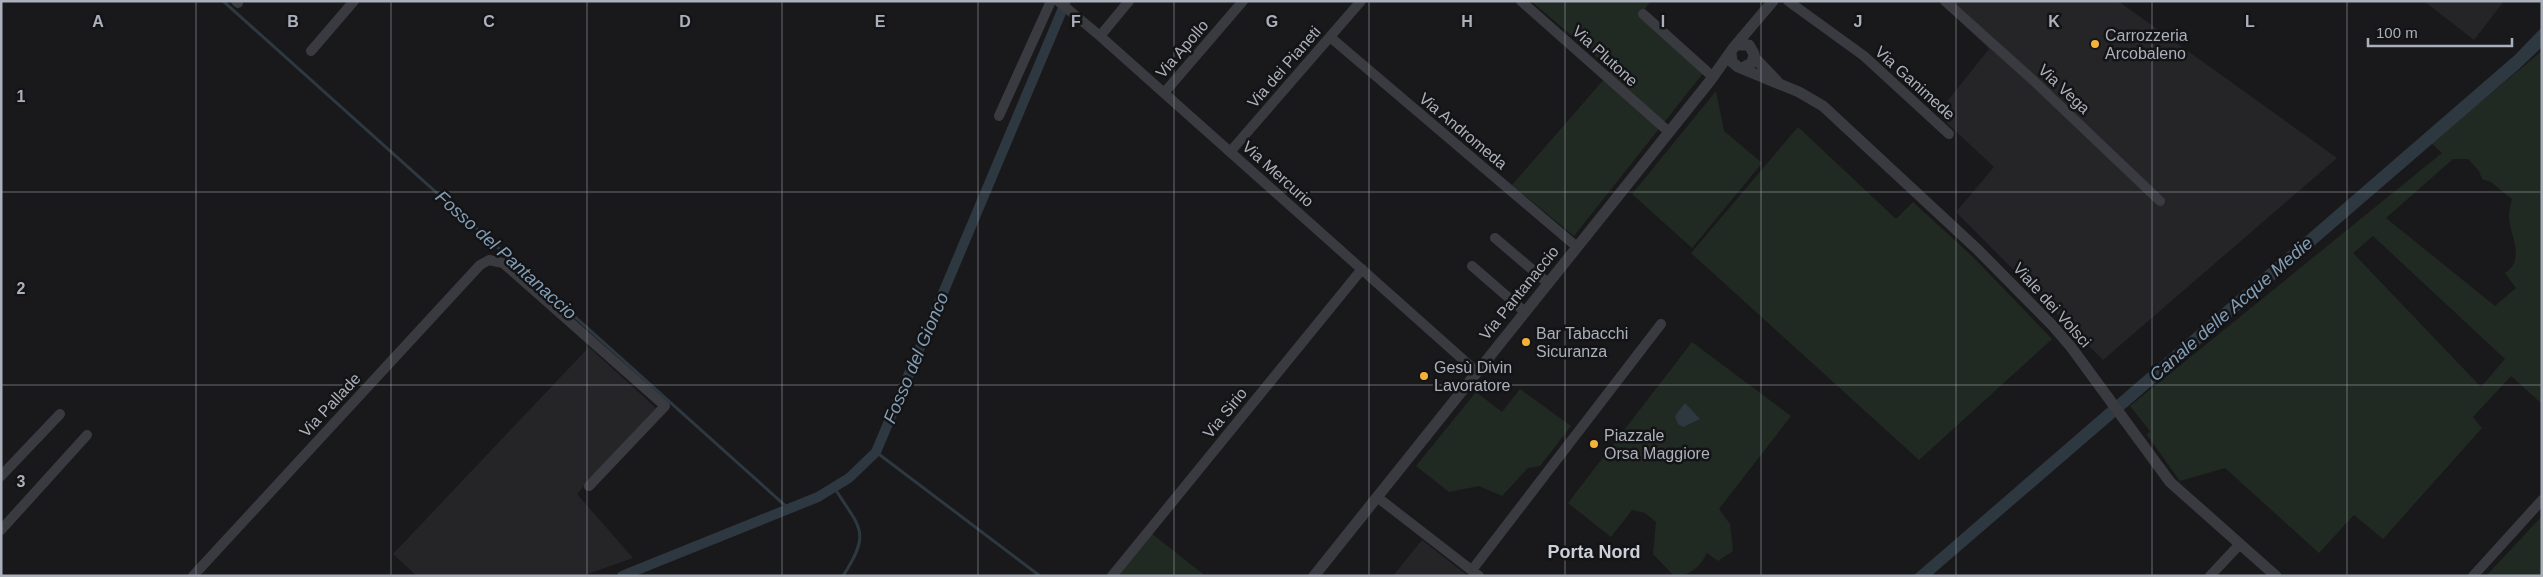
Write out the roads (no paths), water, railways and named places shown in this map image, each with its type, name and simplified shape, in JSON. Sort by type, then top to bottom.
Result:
[{"type":"street","points":[[311,51],[354,1]]},
{"type":"street","points":[[1000,116],[1051,1]]},
{"type":"street","name":"Via Mercurio","points":[[1058,1],[1100,36],[1477,372]]},
{"type":"street","points":[[1100,36],[1130,1]]},
{"type":"street","name":"Via Apollo","points":[[1164,93],[1243,1]]},
{"type":"street","name":"Via dei Pianeti","points":[[1230,152],[1361,1]]},
{"type":"street","name":"Via Plutone","points":[[1521,1],[1669,132]]},
{"type":"street","name":"Via Pantanaccio","points":[[1314,576],[1773,1]]},
{"type":"street","name":"Via Ganimede","points":[[1788,1],[1864,56],[1949,134]]},
{"type":"street","name":"Via Vega","points":[[1948,2],[2160,201]]},
{"type":"street","points":[[1643,14],[1713,78]]},
{"type":"street","points":[[1753,52],[1745,44],[1734,49],[1731,59],[1738,66],[1749,66],[1753,52],[1756,22]]},
{"type":"street","name":"Via Andromeda","points":[[1330,37],[1577,248]]},
{"type":"street","name":"Viale dei Volsci","points":[[1753,52],[1778,82]]},
{"type":"street","name":"Via Pantanaccio","points":[[1713,78],[1738,66]]},
{"type":"street","name":"Viale dei Volsci","points":[[1738,66],[1808,96],[1830,111],[1978,250],[2058,332],[2178,490],[2276,576]]},
{"type":"street","points":[[1495,238],[1548,283]]},
{"type":"street","name":"Via Pallade","points":[[193,576],[480,265],[492,259],[503,263],[665,406],[589,486]]},
{"type":"street","points":[[1472,266],[1525,312]]},
{"type":"street","name":"Via Sirio","points":[[1112,576],[1362,269]]},
{"type":"street","points":[[1377,497],[1476,573],[1661,324]]},
{"type":"street","points":[[1,476],[60,414]]},
{"type":"street","points":[[1,530],[88,435]]},
{"type":"street","points":[[2472,576],[2542,500]]},
{"type":"street","points":[[2210,576],[2240,544]]},
{"type":"water","name":"Canale delle Acque Medie","points":[[2542,27],[2542,47],[2519,69],[1931,576],[1913,576],[2515,55]]},
{"type":"water","points":[[1685,403],[1700,419],[1683,427],[1678,424],[1675,416]]},
{"type":"waterway","name":"Fosso del Pantanaccio","points":[[223,1],[789,509]]},
{"type":"waterway","name":"Fosso del Gionco","points":[[622,576],[818,497],[849,478],[876,452],[1066,1]]},
{"type":"waterway","points":[[876,452],[1040,576]]},
{"type":"waterway","points":[[834,487],[856,522],[860,539],[852,561],[843,576]]},
{"type":"place","name":"Carrozzeria Arcobaleno","points":[[2095,44]]},
{"type":"place","name":"Bar Tabacchi Sicuranza","points":[[1526,342]]},
{"type":"place","name":"Gesù Divin Lavoratore","points":[[1424,376]]},
{"type":"place","name":"Piazzale Orsa Maggiore","points":[[1594,444]]},
{"type":"district","name":"Porta Nord","points":[[1594,552]]}]
